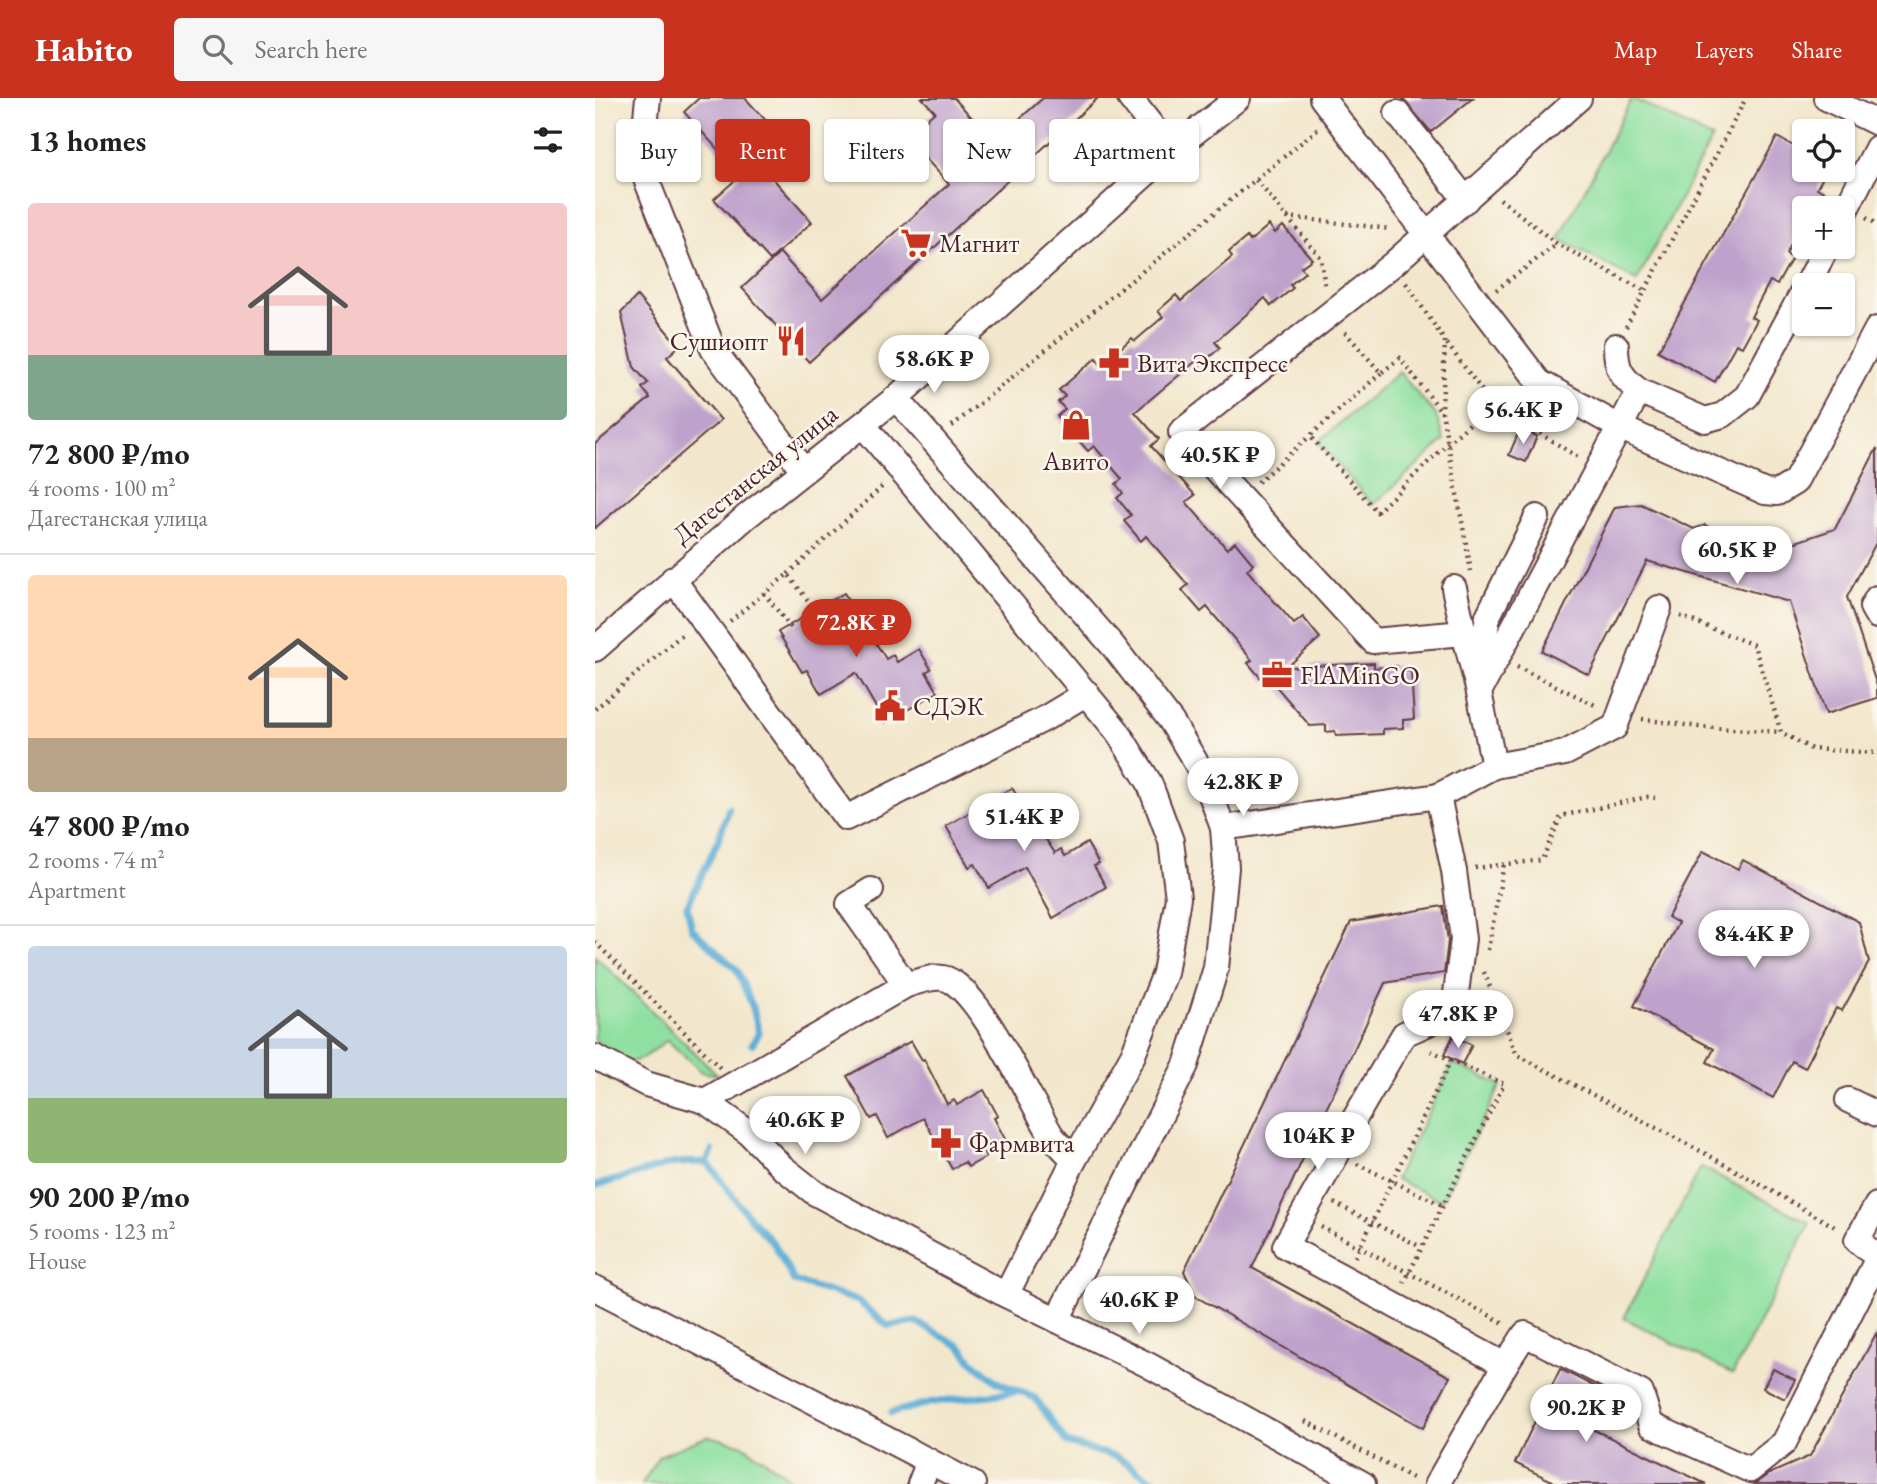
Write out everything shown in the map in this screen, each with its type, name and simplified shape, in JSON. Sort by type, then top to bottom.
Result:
[{"type":"street","points":[[648,98],[641,166],[713,349],[803,470]]},
{"type":"street","points":[[1130,98],[1146,119]]},
{"type":"street","name":"Дагестанская улица","points":[[1199,129],[1238,98]]},
{"type":"street","points":[[1464,633],[1373,641],[1181,432],[1393,264],[1579,98]]},
{"type":"street","points":[[1826,98],[1877,123]]},
{"type":"street","points":[[1328,107],[1539,382],[1621,428],[1765,492],[1777,493],[1795,482],[1877,329]]},
{"type":"street","points":[[1397,113],[1475,192]]},
{"type":"street","points":[[1853,196],[1877,148]]},
{"type":"street","name":"Дагестанская улица","points":[[595,649],[673,579],[803,470],[864,426],[1136,182]]},
{"type":"street","points":[[1616,346],[1616,363],[1626,380],[1640,391],[1705,420],[1723,415],[1747,396],[1792,312]]},
{"type":"street","points":[[1479,692],[1640,391]]},
{"type":"street","points":[[896,398],[1113,646],[1171,721],[1204,776],[1223,828],[1226,868],[1216,968],[1186,1065],[1057,1320]]},
{"type":"street","points":[[864,426],[1117,731],[1149,782],[1171,841],[1178,898],[1165,973],[1133,1055],[1074,1160],[1006,1295]]},
{"type":"street","points":[[1493,665],[1485,634],[1488,616],[1537,517]]},
{"type":"street","points":[[673,579],[846,818],[1044,719],[1087,693]]},
{"type":"street","points":[[1456,596],[1495,766]]},
{"type":"street","points":[[1877,598],[1872,607],[1877,616]]},
{"type":"street","points":[[1223,828],[1438,796],[1495,766],[1565,753],[1615,727],[1659,608]]},
{"type":"street","points":[[1438,796],[1454,871],[1463,939],[1455,1001],[1431,1022],[1404,1034],[1349,1128],[1285,1247],[1505,1365]]},
{"type":"street","points":[[871,890],[849,904],[906,985]]},
{"type":"street","points":[[705,1101],[906,985],[945,977],[961,989],[993,1030],[1053,1136],[1074,1160]]},
{"type":"street","points":[[595,1057],[646,1084],[705,1101],[749,1133],[782,1167],[814,1193],[1147,1366],[1363,1484]]},
{"type":"street","points":[[1848,1100],[1877,1114]]},
{"type":"street","points":[[1437,1484],[1525,1334],[1641,1393],[1651,1425],[1750,1470],[1784,1443],[1877,1259],[1857,1240],[1877,1205]]},
{"type":"street","points":[[595,1287],[925,1473],[973,1484]]},
{"type":"path","points":[[1616,346],[1746,98]]},
{"type":"path","points":[[933,442],[1328,107]]},
{"type":"path","points":[[1475,192],[1557,244],[1645,291]]},
{"type":"path","points":[[1287,217],[1427,234]]},
{"type":"path","points":[[1478,303],[1557,244]]},
{"type":"path","points":[[1393,264],[1492,404],[1599,469]]},
{"type":"path","points":[[1445,341],[1442,412],[1472,588],[1468,597],[1456,596]]},
{"type":"path","points":[[1242,497],[1381,373]]},
{"type":"path","points":[[1310,436],[1377,512],[1492,404]]},
{"type":"path","points":[[595,709],[707,626],[764,593],[900,470]]},
{"type":"path","points":[[788,574],[815,610]]},
{"type":"path","points":[[764,593],[794,632]]},
{"type":"path","points":[[1659,608],[1754,645],[1781,732],[1811,749],[1877,754]]},
{"type":"path","points":[[1454,871],[1542,860],[1561,816],[1647,797],[1655,799]]},
{"type":"path","points":[[1504,864],[1484,973],[1517,1055],[1708,1155],[1857,1240]]},
{"type":"path","points":[[595,942],[735,1082]]},
{"type":"path","points":[[1394,1304],[1504,1084],[1426,1048],[1404,1034]]},
{"type":"path","points":[[1345,1279],[1451,1060]]},
{"type":"path","points":[[1337,1154],[1442,1205]]},
{"type":"path","points":[[1315,1193],[1421,1247]]},
{"type":"path","points":[[1302,1217],[1525,1334]]},
{"type":"path","points":[[1302,1420],[1424,1484]]},
{"type":"green space","points":[[1632,98],[1712,138],[1637,281],[1559,239]]},
{"type":"green space","points":[[1399,372],[1436,415],[1444,441],[1373,505],[1318,442]]},
{"type":"green space","points":[[595,956],[718,1075],[702,1072],[667,1040],[647,1055],[631,1062],[615,1057],[595,1040]]},
{"type":"green space","points":[[1453,1063],[1501,1085],[1442,1201],[1395,1179]]},
{"type":"green space","points":[[1701,1167],[1810,1223],[1733,1374],[1624,1318]]},
{"type":"green space","points":[[708,1436],[741,1444],[785,1474],[792,1484],[642,1484],[659,1456]]},
{"type":"building","points":[[699,98],[745,98],[764,119],[715,119],[715,146],[701,131],[701,119],[690,119],[684,112]]},
{"type":"building","points":[[922,98],[954,98],[973,119],[943,119],[943,177],[929,162],[929,119],[927,119],[935,112]]},
{"type":"building","points":[[1043,98],[1098,98],[1075,119],[1049,119],[1049,143],[1035,156],[1035,119],[1020,119]]},
{"type":"building","points":[[1402,98],[1473,98],[1431,132]]},
{"type":"building","points":[[1777,137],[1792,145],[1792,182],[1820,182],[1817,188],[1827,194],[1792,196],[1792,243],[1786,254],[1792,258],[1777,285],[1770,281],[1751,317],[1757,320],[1742,347],[1736,344],[1715,382],[1658,351]]},
{"type":"building","points":[[733,182],[776,182],[812,222],[770,260],[714,199]]},
{"type":"building","points":[[947,182],[1006,182],[809,362],[742,288],[780,253],[822,299],[949,184]]},
{"type":"building","points":[[1269,225],[1275,233],[1283,226],[1312,259],[1301,267],[1305,272],[1290,285],[1293,288],[1271,306],[1265,298],[1215,342],[1220,348],[1200,365],[1196,361],[1135,412],[1159,439],[1151,446],[1195,495],[1186,502],[1227,549],[1235,542],[1253,564],[1247,570],[1294,624],[1303,617],[1320,638],[1287,667],[1374,663],[1374,668],[1397,666],[1397,672],[1411,671],[1414,719],[1403,720],[1403,728],[1383,729],[1383,734],[1336,736],[1335,731],[1326,732],[1326,725],[1310,726],[1269,678],[1264,682],[1248,663],[1252,660],[1207,607],[1201,612],[1182,590],[1188,585],[1146,536],[1141,541],[1124,521],[1131,515],[1117,498],[1123,493],[1116,484],[1122,479],[1094,446],[1088,451],[1057,416],[1065,409],[1058,402],[1065,396],[1059,390],[1096,358],[1101,365],[1132,338],[1135,341],[1163,317],[1158,311],[1176,295],[1181,301],[1232,257],[1229,252],[1247,237],[1250,241]]},
{"type":"building","points":[[637,296],[679,346],[667,357],[721,420],[595,528],[595,444],[650,398],[642,388],[648,383],[634,367],[621,313]]},
{"type":"building","points":[[1520,429],[1537,436],[1526,462],[1509,455]]},
{"type":"building","points":[[1877,448],[1877,541],[1847,597],[1877,686],[1877,698],[1826,714],[1789,602],[1647,561],[1589,675],[1542,651],[1615,507],[1641,504],[1694,529],[1705,525],[1760,554],[1835,529]]},
{"type":"building","points":[[844,593],[886,659],[893,655],[897,662],[919,649],[931,669],[926,672],[938,692],[885,723],[856,673],[821,694],[807,670],[802,672],[778,632]]},
{"type":"building","points":[[1012,788],[1055,853],[1061,849],[1065,856],[1087,843],[1099,864],[1094,866],[1106,887],[1053,918],[1025,867],[989,888],[975,864],[969,867],[946,826]]},
{"type":"building","points":[[1703,851],[1738,869],[1743,860],[1859,922],[1869,962],[1842,1011],[1836,1008],[1805,1068],[1792,1061],[1773,1098],[1707,1062],[1714,1049],[1634,1006],[1678,923],[1668,917]]},
{"type":"building","points":[[1443,906],[1448,941],[1444,973],[1385,983],[1252,1268],[1450,1377],[1423,1428],[1195,1296],[1184,1271],[1351,922]]},
{"type":"building","points":[[1453,1036],[1472,1045],[1462,1064],[1444,1055]]},
{"type":"building","points":[[911,1041],[922,1060],[924,1059],[947,1104],[954,1100],[957,1105],[984,1090],[998,1116],[994,1118],[1006,1141],[984,1153],[986,1157],[968,1167],[965,1162],[952,1169],[923,1118],[888,1138],[877,1116],[871,1119],[847,1076]]},
{"type":"building","points":[[1877,1332],[1877,1484],[1754,1484],[1769,1474],[1810,1456]]},
{"type":"building","points":[[1560,1369],[1607,1393],[1590,1428],[1706,1484],[1558,1484],[1515,1463]]},
{"type":"building","points":[[1773,1369],[1795,1380],[1785,1399],[1763,1388]]},
{"type":"waterway","points":[[729,808],[718,841],[687,906],[692,929],[737,970],[753,1008],[759,1033],[752,1044]]},
{"type":"waterway","points":[[707,1162],[712,1151]]},
{"type":"waterway","points":[[595,1186],[674,1163],[707,1162],[749,1217],[775,1245],[794,1281],[858,1301],[888,1326],[916,1322],[960,1346],[972,1361],[997,1382],[1035,1398],[1067,1443],[1117,1457],[1159,1484]]},
{"type":"waterway","points":[[891,1413],[933,1402],[1015,1392]]},
{"type":"place","name":"Магнит","points":[[916,243]]},
{"type":"place","name":"Сушиопт","points":[[791,341]]},
{"type":"place","name":"Вита Экспресс","points":[[1114,363]]},
{"type":"place","name":"Авито","points":[[1076,425]]},
{"type":"place","name":"FlAMinGO","points":[[1277,675]]},
{"type":"place","name":"СДЭК","points":[[890,706]]},
{"type":"place","name":"Фармвита","points":[[946,1143]]}]
